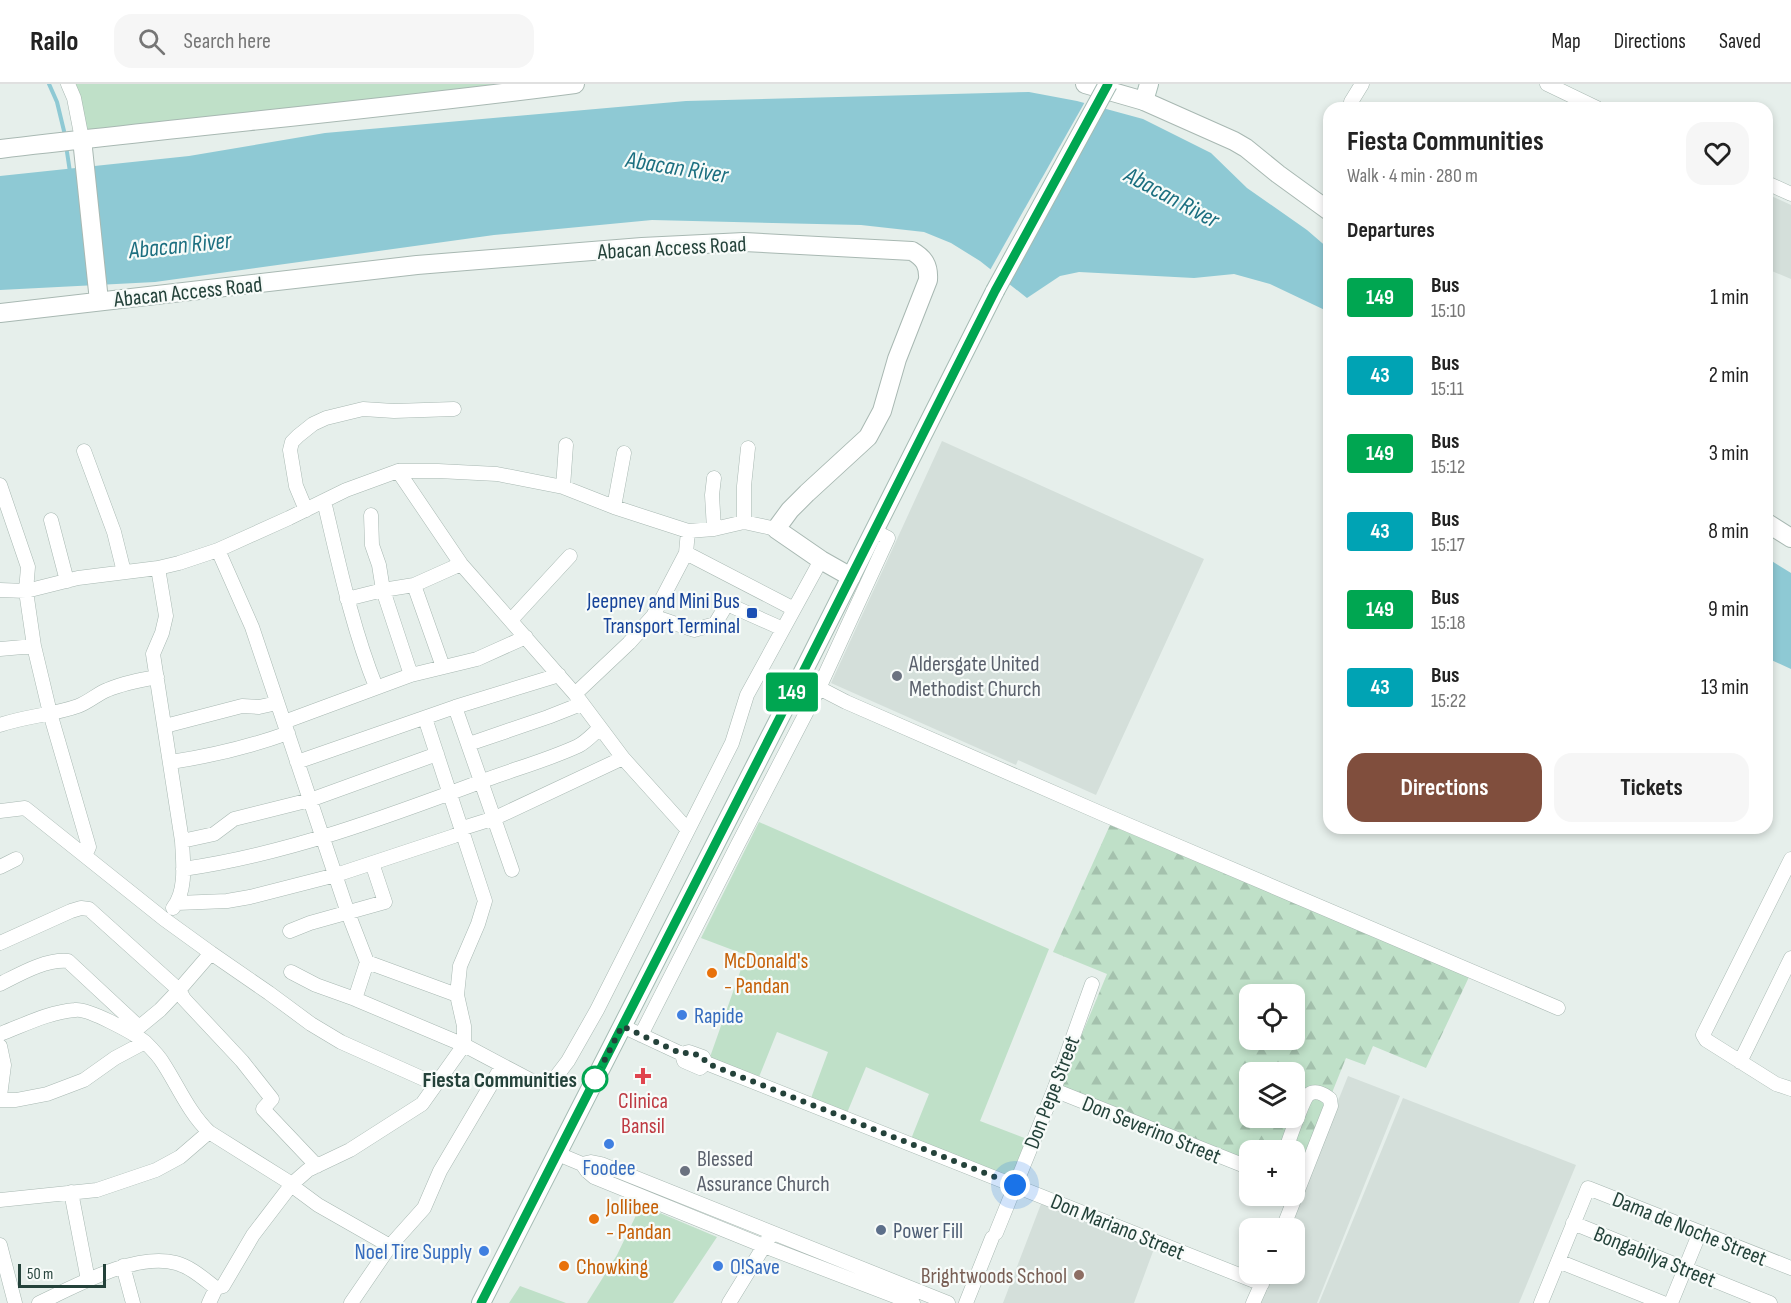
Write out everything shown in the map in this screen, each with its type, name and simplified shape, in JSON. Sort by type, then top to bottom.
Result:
[{"type":"street","points":[[68,84],[74,98],[82,143]]},
{"type":"street","points":[[0,149],[82,143],[575,84]]},
{"type":"street","points":[[1085,84],[1146,93],[1246,148],[1323,207]]},
{"type":"street","points":[[481,1303],[995,291],[1108,84]]},
{"type":"street","points":[[1352,102],[1362,84]]},
{"type":"street","points":[[1547,84],[1584,102]]},
{"type":"street","name":"Abacan Access Road","points":[[82,143],[99,298]]},
{"type":"street","points":[[1773,186],[1791,194]]},
{"type":"street","name":"Abacan Access Road","points":[[0,313],[99,298],[417,265],[642,247],[744,242],[912,251],[923,258],[928,280],[897,359],[882,411],[868,437],[790,510],[777,529]]},
{"type":"street","points":[[306,510],[296,486],[290,450],[292,442],[314,424],[326,418],[363,409],[454,410]]},
{"type":"street","points":[[563,487],[566,445]]},
{"type":"street","points":[[744,522],[744,486],[748,448]]},
{"type":"street","points":[[84,451],[114,532],[124,572]]},
{"type":"street","points":[[614,507],[624,453]]},
{"type":"street","points":[[0,590],[26,591],[67,581],[179,563],[218,550],[346,490],[398,471],[497,474],[563,487],[614,507],[688,531],[714,529],[744,522],[777,529],[821,560],[851,577]]},
{"type":"street","points":[[398,471],[461,564],[559,675],[623,758],[687,829]]},
{"type":"street","points":[[714,478],[712,495],[714,529]]},
{"type":"street","points":[[0,485],[28,567],[26,591],[34,646],[50,713],[89,847],[85,856]]},
{"type":"street","points":[[324,501],[347,598],[376,687]]},
{"type":"street","points":[[371,514],[372,545],[379,565],[383,590],[411,675]]},
{"type":"street","points":[[51,520],[67,581]]},
{"type":"street","points":[[1773,527],[1791,538]]},
{"type":"street","points":[[469,744],[548,717],[578,699],[652,616],[686,553],[688,531]]},
{"type":"street","points":[[641,1035],[819,688],[888,538],[874,531]]},
{"type":"street","points":[[218,550],[252,627],[348,913],[367,962],[355,999]]},
{"type":"street","points":[[686,553],[794,609]]},
{"type":"street","points":[[511,620],[570,556]]},
{"type":"street","points":[[291,972],[316,985],[464,1045],[536,1082],[549,1082],[555,1078],[568,1061],[597,1010],[732,743],[747,695],[821,560]]},
{"type":"street","points":[[347,598],[414,585],[461,564]]},
{"type":"street","points":[[158,568],[166,616],[153,654],[171,762],[182,841],[183,869],[177,903],[164,920]]},
{"type":"street","points":[[652,616],[694,630],[715,624],[739,580]]},
{"type":"street","points":[[414,585],[443,667]]},
{"type":"street","points":[[727,604],[783,629]]},
{"type":"street","points":[[171,762],[210,756],[258,744],[286,727],[376,687],[411,675],[477,659],[526,637]]},
{"type":"street","points":[[0,649],[34,646]]},
{"type":"street","points":[[297,762],[455,707],[559,675]]},
{"type":"street","points":[[0,725],[77,707],[116,686],[157,677]]},
{"type":"street","points":[[819,688],[846,702],[1105,815],[1558,1008]]},
{"type":"street","points":[[165,726],[242,706],[260,707],[277,703]]},
{"type":"street","points":[[455,707],[512,870]]},
{"type":"street","points":[[209,1303],[216,1288],[223,1286],[253,1235],[291,1185],[308,1170],[350,1150],[422,1104],[464,1045],[464,1026],[457,994],[460,966],[485,901],[463,828],[425,718]]},
{"type":"street","points":[[183,869],[229,862],[323,837],[482,782],[580,745],[600,729]]},
{"type":"street","points":[[182,841],[214,834],[234,819],[310,800],[437,754]]},
{"type":"street","points":[[177,903],[227,901],[250,897],[372,863],[454,836],[463,828],[495,818],[623,758]]},
{"type":"street","points":[[0,811],[25,808],[164,920],[311,1024],[341,1042],[435,1084]]},
{"type":"street","points":[[718,839],[737,846]]},
{"type":"street","points":[[0,867],[16,859]]},
{"type":"street","points":[[1791,859],[1703,1032],[1706,1040],[1776,1084],[1791,1089]]},
{"type":"street","points":[[290,931],[384,902],[372,863]]},
{"type":"street","points":[[0,943],[71,911],[81,908],[89,909],[179,990],[184,999],[242,1061],[273,1099],[263,1109],[317,1166]]},
{"type":"street","points":[[672,926],[692,935]]},
{"type":"street","points":[[136,1030],[160,1010],[211,953]]},
{"type":"street","points":[[1740,1062],[1791,958]]},
{"type":"street","points":[[0,984],[58,960],[68,962],[136,1030],[162,1061],[200,1124],[209,1132],[318,1205],[390,1246]]},
{"type":"street","points":[[367,962],[457,994]]},
{"type":"street","points":[[645,982],[663,991]]},
{"type":"street","name":"Don Pepe Street","points":[[966,1303],[1054,1090],[1092,984]]},
{"type":"street","points":[[0,1034],[76,1009],[136,1030]]},
{"type":"street","name":"Don Mariano Street","points":[[622,1026],[682,1054],[689,1052],[703,1057],[706,1063],[1015,1185],[1239,1270]]},
{"type":"street","points":[[0,1046],[4,1065],[0,1098],[16,1100],[46,1094],[84,1080],[145,1042]]},
{"type":"street","points":[[351,1303],[390,1246],[424,1208],[440,1171],[502,1066]]},
{"type":"street","name":"Don Severino Street","points":[[1054,1090],[1239,1164]]},
{"type":"street","points":[[1290,1140],[1306,1097],[1310,1094],[1321,1093],[1330,1099],[1331,1106],[1305,1164]]},
{"type":"street","points":[[0,1200],[97,1190],[156,1170],[180,1157],[209,1132]]},
{"type":"street","points":[[558,1154],[582,1164],[594,1177],[913,1303]]},
{"type":"street","points":[[582,1164],[591,1162],[601,1164],[948,1303]]},
{"type":"street","name":"Dama de Noche Street","points":[[1574,1223],[1588,1188],[1791,1268]]},
{"type":"street","points":[[71,1192],[88,1280]]},
{"type":"street","points":[[1544,1302],[1574,1223]]},
{"type":"street","name":"Bongabilya Street","points":[[1574,1223],[1770,1303]]},
{"type":"street","points":[[1671,1303],[1700,1232]]},
{"type":"street","points":[[729,1303],[772,1233]]},
{"type":"street","points":[[0,1245],[15,1303]]},
{"type":"street","points":[[1558,1261],[1663,1303]]},
{"type":"street","points":[[39,1303],[123,1266],[144,1262],[177,1263],[192,1270],[216,1288]]},
{"type":"street","points":[[123,1266],[133,1303]]},
{"type":"street","points":[[1253,1303],[1262,1284]]},
{"type":"shaded area","points":[[1773,197],[1791,205],[1791,279],[1773,272]]},
{"type":"shaded area","points":[[942,441],[1204,559],[1096,795],[1018,760],[1016,765],[831,683]]},
{"type":"shaded area","points":[[1348,1076],[1400,1096],[1317,1303],[1257,1303],[1265,1284],[1305,1284],[1305,1218],[1291,1218],[1296,1206],[1305,1206],[1305,1183]]},
{"type":"shaded area","points":[[1403,1098],[1576,1165],[1519,1303],[1319,1303]]},
{"type":"shaded area","name":"Brightwoods School","points":[[1041,1204],[1155,1246],[1134,1303],[1003,1303]]},
{"type":"green space","points":[[73,84],[516,84],[87,132]]},
{"type":"green space","points":[[759,822],[1049,949],[980,1121],[1027,1139],[1012,1177],[1008,1178],[911,1139],[929,1094],[866,1067],[847,1113],[811,1098],[828,1052],[777,1032],[759,1077],[710,1057],[746,955],[701,938]]},
{"type":"green space","points":[[1110,825],[1469,977],[1426,1068],[1373,1046],[1365,1065],[1346,1058],[1305,1160],[1305,1140],[1239,1140],[1239,1159],[1060,1087],[1107,974],[1053,952]]},
{"type":"green space","points":[[641,1205],[717,1237],[673,1303],[587,1303],[617,1255]]},
{"type":"green space","points":[[520,1286],[566,1303],[509,1303]]},
{"type":"water","name":"Abacan River","points":[[1029,92],[1077,101],[1143,119],[1211,153],[1247,188],[1323,244],[1323,309],[1270,284],[1234,274],[1194,278],[1079,272],[1060,276],[1027,298],[980,261],[951,243],[924,232],[861,225],[652,220],[494,235],[155,282],[0,290],[0,176],[189,156],[325,133],[686,101]]},
{"type":"water","points":[[1773,562],[1791,573],[1791,669],[1773,661]]},
{"type":"pier","points":[[1086,100],[1106,105],[1005,285],[989,272]]},
{"type":"waterway","points":[[49,84],[57,102],[64,131]]},
{"type":"waterway","points":[[67,152],[70,172]]},
{"type":"bus line","name":"149","points":[[481,1303],[995,291],[1108,84]]},
{"type":"place","name":"Jeepney and Mini Bus Transport Terminal","points":[[752,613]]},
{"type":"place","name":"Aldersgate United Methodist Church","points":[[897,676]]},
{"type":"place","name":"McDonald's - Pandan","points":[[712,973]]},
{"type":"place","name":"Rapide","points":[[682,1015]]},
{"type":"place","name":"Clinica Bansil","points":[[643,1076]]},
{"type":"place","name":"Fiesta Communities","points":[[595,1079]]},
{"type":"place","name":"Foodee","points":[[609,1144]]},
{"type":"place","name":"Blessed Assurance Church","points":[[685,1171]]},
{"type":"place","name":"Jollibee - Pandan","points":[[594,1219]]},
{"type":"place","name":"Power Fill","points":[[881,1230]]},
{"type":"place","name":"Noel Tire Supply","points":[[484,1251]]},
{"type":"place","name":"Chowking","points":[[564,1266]]},
{"type":"place","name":"O!Save","points":[[718,1266]]},
{"type":"place","name":"Brightwoods School","points":[[1079,1275]]},
{"type":"route","points":[[595,1079],[622,1026],[682,1054],[689,1052],[703,1057],[706,1063],[1015,1185]]}]
